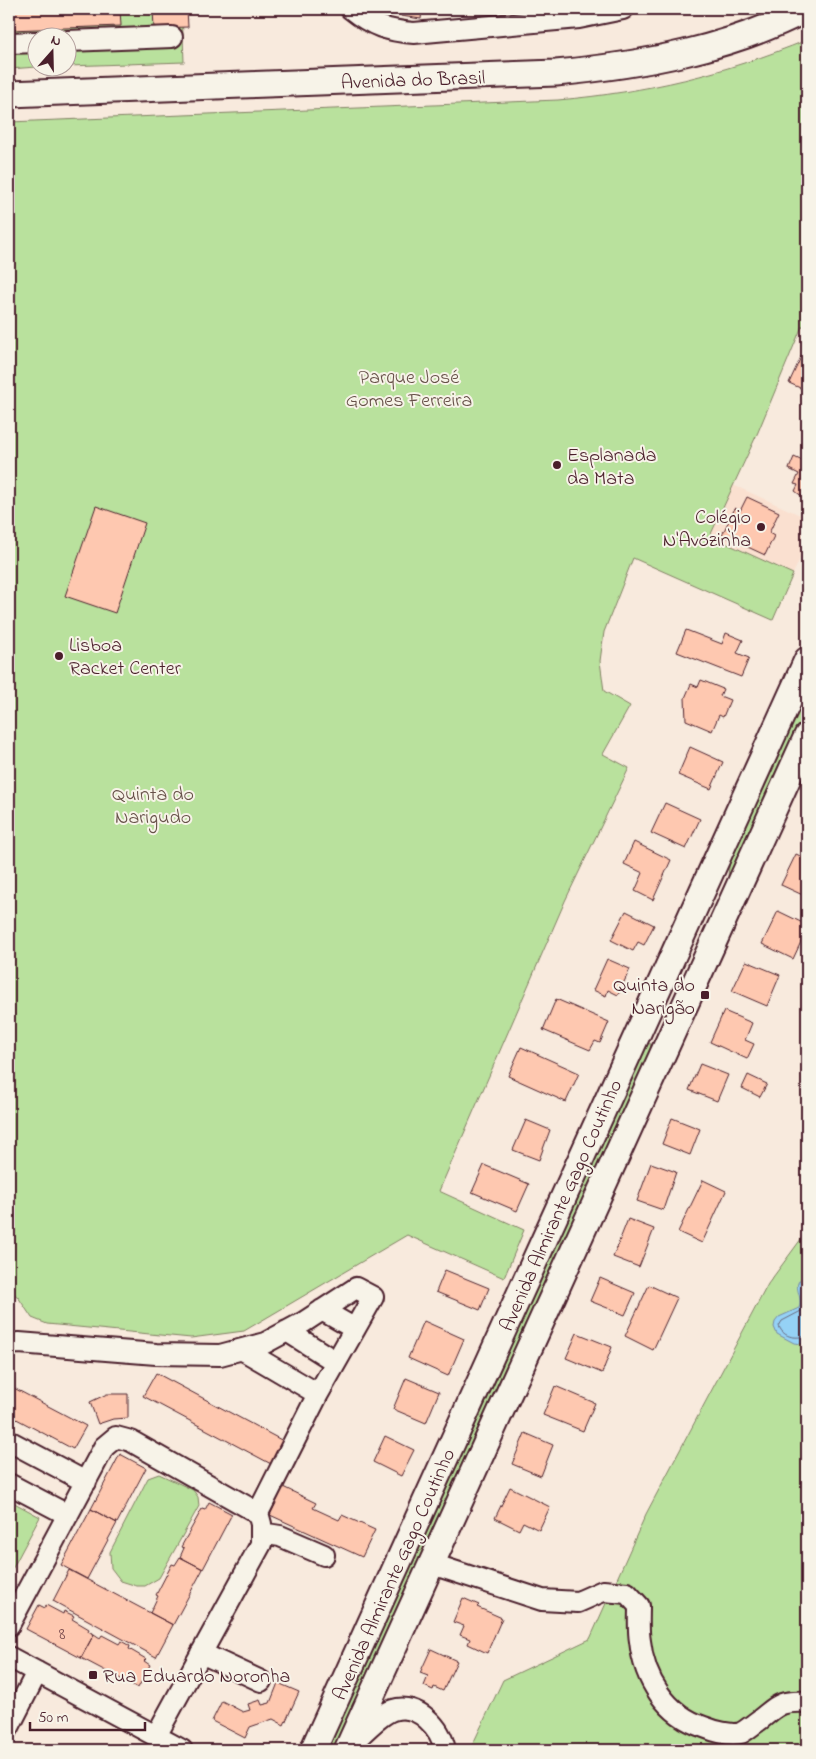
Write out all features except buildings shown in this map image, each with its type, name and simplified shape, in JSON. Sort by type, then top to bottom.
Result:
[{"type":"main road","name":"Avenida do Brasil","points":[[9,94],[591,70],[696,50],[764,28],[807,9]]},
{"type":"main road","name":"Avenida Almirante Gago Coutinho","points":[[313,1750],[807,660]]},
{"type":"main road","name":"Avenida Almirante Gago Coutinho","points":[[348,1748],[807,736]]},
{"type":"main road","points":[[681,938],[710,950]]},
{"type":"main road","points":[[667,969],[696,981]]},
{"type":"street","points":[[351,9],[377,26],[395,31],[414,33],[579,18],[623,9]]},
{"type":"street","points":[[78,41],[172,37]]},
{"type":"street","points":[[9,43],[28,42]]},
{"type":"street","points":[[9,1344],[19,1343],[156,1354],[220,1355],[265,1343],[356,1288],[373,1297],[318,1394],[258,1513],[261,1544],[156,1736]]},
{"type":"street","points":[[322,1310],[355,1329]]},
{"type":"street","points":[[287,1331],[336,1362]]},
{"type":"street","points":[[243,1350],[318,1394]]},
{"type":"street","points":[[9,1625],[104,1447],[116,1437],[131,1441],[258,1513]]},
{"type":"street","points":[[9,1441],[86,1482]]},
{"type":"street","points":[[9,1484],[68,1515]]},
{"type":"street","points":[[261,1533],[280,1536],[324,1555]]},
{"type":"street","points":[[432,1564],[542,1600],[578,1602],[603,1591],[627,1593],[639,1606],[639,1640],[643,1660],[656,1691],[675,1712],[696,1725],[718,1732],[741,1733],[758,1722],[770,1710],[786,1701],[807,1702]]},
{"type":"street","points":[[201,1653],[261,1680]]},
{"type":"street","points":[[9,1657],[182,1750]]},
{"type":"street","points":[[9,1726],[37,1672]]},
{"type":"street","points":[[348,1748],[386,1713],[400,1709],[417,1713],[432,1723],[442,1738],[445,1750]]},
{"type":"shaded area","name":"Colégio N'Avózinha","points":[[733,485],[807,518],[807,543],[793,574],[710,536]]},
{"type":"green space","points":[[9,9],[182,9],[184,62],[78,66],[78,28],[28,28],[28,68],[9,69]]},
{"type":"green space","name":"Parque José Gomes Ferreira","points":[[807,40],[807,327],[802,326],[758,432],[710,536],[793,574],[773,620],[633,558],[604,632],[600,661],[604,691],[630,706],[603,754],[629,768],[565,901],[439,1191],[524,1230],[504,1278],[407,1235],[244,1331],[191,1338],[47,1324],[32,1318],[18,1297],[9,1290],[9,122],[558,100],[591,97],[685,80],[745,63]]},
{"type":"green space","points":[[807,687],[807,709],[731,878],[728,876],[730,859]]},
{"type":"green space","points":[[646,1043],[651,1044],[649,1056],[335,1750],[325,1750]]},
{"type":"green space","points":[[807,1231],[807,1750],[470,1750],[503,1680],[590,1639],[646,1514],[768,1284]]},
{"type":"green space","points":[[159,1474],[193,1490],[198,1497],[199,1506],[159,1578],[145,1586],[137,1586],[121,1581],[111,1568],[110,1552],[148,1478]]},
{"type":"green space","points":[[9,1500],[40,1517],[9,1575]]},
{"type":"water","points":[[807,1274],[807,1339],[803,1344],[794,1343],[777,1334],[774,1327],[779,1317],[799,1308],[800,1298],[797,1286],[801,1278]]},
{"type":"place","name":"Esplanada da Mata","points":[[557,465]]},
{"type":"place","name":"Colégio N'Avózinha","points":[[761,527]]},
{"type":"place","name":"Lisboa Racket Center","points":[[59,656]]},
{"type":"place","name":"Quinta do Narigão","points":[[705,995]]},
{"type":"place","name":"Rua Eduardo Noronha","points":[[93,1675]]},
{"type":"park label","name":"Quinta do Narigudo","points":[[153,804]]}]
